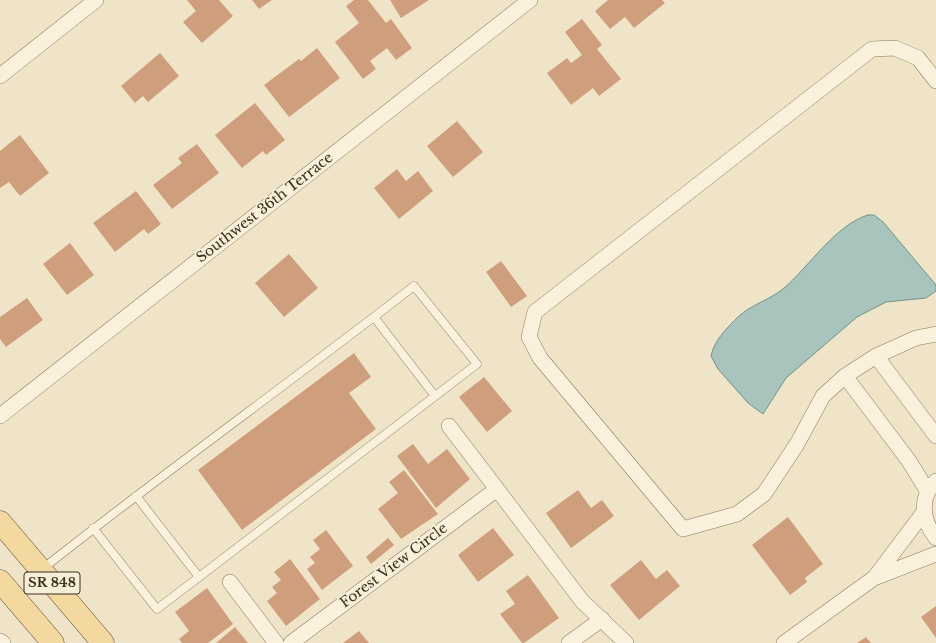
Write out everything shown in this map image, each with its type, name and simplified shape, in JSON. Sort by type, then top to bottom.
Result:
[{"type":"main road","name":"SR 848","points":[[0,522],[103,643]]},
{"type":"main road","name":"SR 848","points":[[0,581],[53,643]]},
{"type":"street","points":[[0,76],[96,0]]},
{"type":"street","name":"Southwest 36th Terrace","points":[[0,416],[530,0]]},
{"type":"street","points":[[936,81],[918,58],[895,48],[872,49],[535,312],[529,337],[540,358],[683,529],[737,514],[764,494],[797,444],[823,396],[845,376],[876,356],[916,338],[936,334]]},
{"type":"street","points":[[876,356],[936,436]]},
{"type":"street","points":[[845,376],[909,461],[932,486],[924,512],[874,578]]},
{"type":"street","points":[[449,426],[582,601],[626,643]]},
{"type":"street","name":"Forest View Circle","points":[[291,643],[497,489]]},
{"type":"street","points":[[924,512],[926,522],[936,538]]},
{"type":"street","points":[[784,643],[874,578],[936,554]]},
{"type":"street","points":[[230,582],[276,643]]},
{"type":"street","points":[[569,643],[602,619]]},
{"type":"lane","points":[[41,570],[93,528],[414,286],[477,364],[157,609],[93,528]]},
{"type":"lane","points":[[374,317],[435,396]]},
{"type":"lane","points":[[136,496],[199,577]]},
{"type":"water","points":[[868,215],[874,215],[883,222],[936,285],[936,291],[926,298],[886,302],[857,317],[786,378],[763,414],[748,403],[718,369],[711,356],[715,345],[722,334],[739,316],[783,289],[845,227]]},
{"type":"building","points":[[187,0],[219,0],[233,16],[202,43],[183,22],[196,11]]},
{"type":"building","points":[[252,0],[272,0],[259,9]]},
{"type":"building","points":[[354,0],[368,0],[386,23],[391,19],[412,48],[396,60],[387,48],[370,61],[376,69],[363,79],[335,42],[359,23],[346,6]]},
{"type":"building","points":[[390,0],[429,0],[401,18]]},
{"type":"building","points":[[608,0],[662,0],[665,3],[634,28],[625,17],[610,29],[595,11]]},
{"type":"building","points":[[582,19],[602,45],[597,49],[621,79],[599,96],[593,88],[571,105],[547,73],[567,58],[571,63],[582,55],[565,32]]},
{"type":"building","points":[[317,48],[340,78],[289,117],[264,85],[299,59],[301,61]]},
{"type":"building","points":[[160,53],[179,76],[148,102],[143,96],[135,103],[121,86]]},
{"type":"building","points":[[255,103],[285,140],[266,155],[263,151],[242,168],[215,135]]},
{"type":"building","points":[[457,121],[483,152],[453,177],[427,146]]},
{"type":"building","points":[[20,135],[49,173],[20,196],[9,182],[0,188],[0,151]]},
{"type":"building","points":[[197,144],[219,173],[172,209],[153,185],[182,163],[178,158]]},
{"type":"building","points":[[397,169],[406,181],[418,171],[433,191],[399,219],[374,188]]},
{"type":"building","points":[[136,191],[161,224],[148,234],[144,229],[115,252],[93,223]]},
{"type":"building","points":[[70,243],[94,275],[67,295],[43,264]]},
{"type":"building","points":[[289,254],[318,288],[284,317],[255,283]]},
{"type":"building","points":[[501,261],[527,296],[511,307],[486,272]]},
{"type":"building","points":[[27,298],[43,320],[6,347],[0,339],[0,317]]},
{"type":"building","points":[[354,353],[371,377],[349,393],[376,429],[242,530],[198,470]]},
{"type":"building","points":[[484,377],[512,411],[487,432],[459,397]]},
{"type":"building","points":[[413,444],[428,464],[447,449],[470,479],[436,508],[397,456]]},
{"type":"building","points":[[404,470],[438,514],[401,539],[378,509],[398,493],[389,482]]},
{"type":"building","points":[[578,490],[591,508],[602,500],[614,516],[571,548],[546,513]]},
{"type":"building","points":[[788,517],[823,564],[805,578],[807,582],[790,595],[752,545]]},
{"type":"building","points":[[493,528],[514,555],[478,582],[458,555]]},
{"type":"building","points":[[326,530],[353,566],[322,590],[307,569],[315,563],[310,557],[320,549],[313,540]]},
{"type":"building","points":[[388,538],[394,545],[371,564],[366,557]]},
{"type":"building","points":[[290,559],[320,599],[286,626],[267,601],[277,593],[272,587],[281,580],[274,572]]},
{"type":"building","points":[[641,560],[656,579],[667,570],[680,586],[639,620],[610,585]]},
{"type":"building","points":[[528,575],[559,618],[522,643],[500,614],[515,604],[506,591]]},
{"type":"building","points":[[207,588],[233,624],[208,643],[182,643],[179,639],[189,631],[175,612]]},
{"type":"building","points":[[936,606],[936,638],[921,617]]},
{"type":"building","points":[[235,627],[248,643],[216,643]]},
{"type":"building","points":[[359,631],[369,643],[343,643]]},
{"type":"building","points":[[866,637],[871,643],[857,643]]}]
